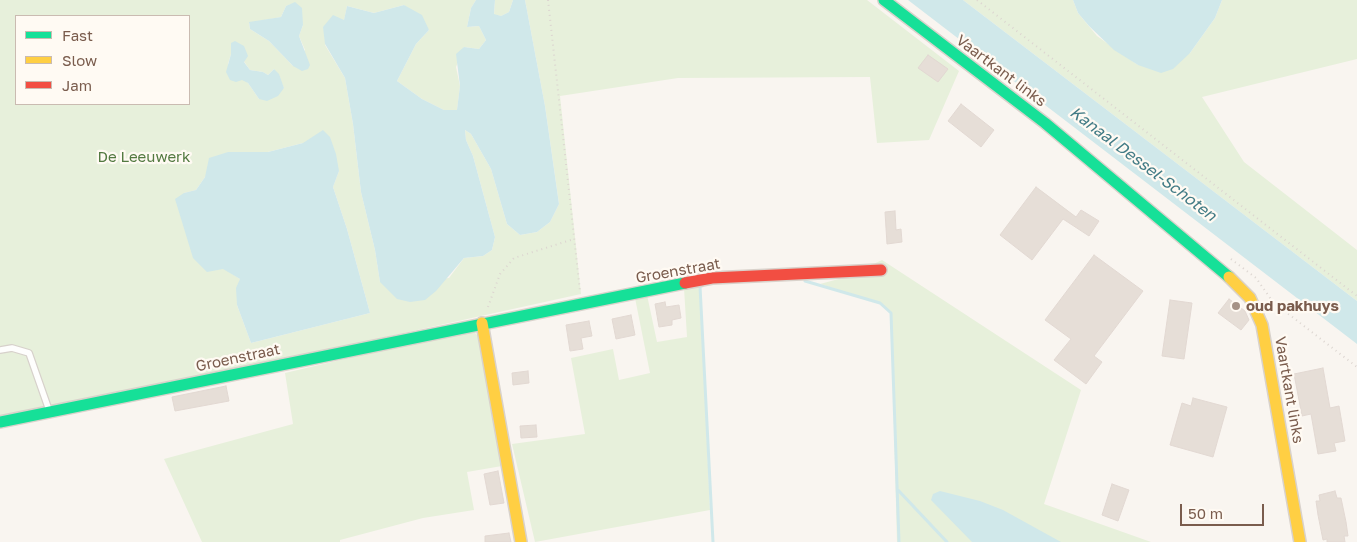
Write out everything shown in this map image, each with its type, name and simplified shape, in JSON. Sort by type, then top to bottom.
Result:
[{"type":"street","name":"Vaartkant links","points":[[884,0],[1045,123],[1160,217],[1236,283],[1250,298],[1262,325],[1300,542]]},
{"type":"street","name":"Groenstraat","points":[[0,422],[712,278],[881,270]]},
{"type":"street","points":[[482,323],[522,542]]},
{"type":"lane","points":[[0,350],[12,348],[29,353],[50,412]]},
{"type":"path","points":[[548,0],[581,304]]},
{"type":"path","points":[[977,0],[1357,296]]},
{"type":"path","points":[[482,323],[500,274],[514,258],[574,239]]},
{"type":"path","points":[[1224,254],[1256,278],[1273,302],[1357,367]]},
{"type":"green space","name":"De Leeuwerk","points":[[0,0],[476,0],[471,8],[467,27],[479,26],[486,40],[479,49],[464,47],[456,67],[460,86],[457,110],[444,110],[422,99],[397,81],[416,44],[429,30],[404,5],[374,13],[347,6],[344,21],[325,45],[345,78],[353,124],[361,192],[375,250],[380,282],[449,278],[464,258],[483,256],[492,250],[495,237],[473,156],[466,140],[465,130],[471,134],[491,169],[507,224],[520,235],[537,232],[550,222],[559,204],[545,106],[525,0],[867,0],[959,71],[929,140],[877,143],[870,77],[678,78],[560,96],[581,294],[281,360],[0,417]],"holes":[[[295,3],[303,25],[299,36],[305,50],[293,66],[269,41],[250,29],[249,23],[281,17],[286,6]],[[231,43],[250,70],[263,72],[268,75],[274,69],[284,88],[259,99],[248,83],[228,64],[231,54]],[[303,143],[339,171],[333,187],[347,229],[370,313],[251,343],[237,305],[240,279],[223,268],[184,193],[196,190],[228,152],[268,152]]]},
{"type":"green space","points":[[495,0],[513,0],[509,12],[501,16],[494,15]]},
{"type":"green space","points":[[963,0],[1073,0],[1078,13],[1097,36],[1138,65],[1190,53],[1215,18],[1222,0],[1357,0],[1357,59],[1202,97],[1244,162],[1357,250],[1357,301]]},
{"type":"green space","points":[[882,260],[1081,390],[1044,504],[1151,542],[897,542],[891,313],[880,303],[820,284],[846,277]]},
{"type":"green space","points":[[700,286],[710,510],[535,542],[512,444],[585,434],[571,358],[613,349],[619,380],[650,373],[635,298],[647,295],[657,342],[687,337],[684,288]]},
{"type":"green space","points":[[468,330],[474,332],[479,337],[502,466],[467,472],[474,510],[423,518],[340,540],[340,542],[202,542],[164,459],[293,424],[285,373]]},
{"type":"water","points":[[476,0],[495,0],[494,14],[501,16],[509,12],[513,0],[525,0],[545,106],[559,204],[550,222],[537,232],[520,235],[507,224],[491,169],[471,134],[465,130],[466,140],[473,156],[495,237],[492,250],[483,256],[464,258],[436,291],[425,300],[410,302],[397,299],[380,282],[375,250],[361,192],[353,124],[345,78],[325,44],[323,27],[333,15],[344,20],[347,6],[374,13],[404,5],[422,15],[429,30],[416,44],[397,81],[422,99],[444,110],[457,110],[460,86],[456,54],[464,47],[479,49],[486,40],[479,26],[467,27],[471,8]]},
{"type":"water","name":"Kanaal Dessel-Schoten","points":[[908,0],[963,0],[1357,301],[1357,344]]},
{"type":"water","points":[[1073,0],[1222,0],[1215,18],[1190,53],[1173,69],[1161,73],[1138,65],[1114,50],[1078,13]]},
{"type":"water","points":[[295,2],[302,8],[303,25],[299,36],[310,65],[308,69],[302,71],[293,66],[269,41],[250,29],[249,22],[281,17],[286,6]]},
{"type":"water","points":[[235,41],[244,46],[248,56],[244,62],[250,70],[263,72],[268,75],[274,69],[279,74],[284,88],[278,96],[267,101],[259,99],[248,83],[242,80],[236,82],[230,80],[226,72],[231,54],[231,43]]},
{"type":"water","points":[[323,130],[330,137],[336,154],[339,171],[333,187],[347,229],[370,313],[251,343],[237,305],[236,288],[240,279],[223,269],[207,272],[193,258],[175,199],[184,193],[196,190],[205,177],[209,158],[228,152],[268,152],[303,143]]},
{"type":"water","points":[[940,491],[980,501],[1003,510],[1061,542],[972,542],[931,500],[933,494]]},
{"type":"building","points":[[928,55],[948,69],[938,82],[918,68]]},
{"type":"building","points":[[961,104],[994,130],[981,147],[948,121]]},
{"type":"building","points":[[1036,187],[1076,217],[1081,210],[1099,221],[1089,236],[1063,219],[1032,260],[1000,235]]},
{"type":"building","points":[[895,211],[896,230],[901,229],[902,242],[887,244],[885,212]]},
{"type":"building","points":[[1094,255],[1143,291],[1094,356],[1102,362],[1086,384],[1054,360],[1071,339],[1045,320]]},
{"type":"building","points":[[1229,299],[1245,311],[1249,320],[1241,330],[1218,313]]},
{"type":"building","points":[[1170,300],[1192,303],[1184,359],[1162,356]]},
{"type":"building","points":[[665,302],[666,307],[679,305],[681,318],[672,320],[672,325],[659,327],[655,304]]},
{"type":"building","points":[[631,315],[635,335],[616,339],[612,319]]},
{"type":"building","points":[[589,321],[592,336],[581,338],[583,349],[570,351],[566,325]]},
{"type":"building","points":[[1323,368],[1330,408],[1339,406],[1345,441],[1334,443],[1336,451],[1318,454],[1311,414],[1302,416],[1294,374]]},
{"type":"building","points":[[528,371],[529,383],[513,385],[512,373]]},
{"type":"building","points":[[226,386],[229,401],[175,411],[172,397]]},
{"type":"building","points":[[1193,398],[1227,407],[1213,457],[1170,445],[1182,403],[1191,406]]},
{"type":"building","points":[[536,425],[537,437],[521,438],[520,426]]},
{"type":"building","points":[[498,471],[504,503],[490,505],[484,474]]},
{"type":"building","points":[[1112,484],[1129,490],[1118,521],[1102,515]]},
{"type":"building","points":[[1335,491],[1337,498],[1341,498],[1346,522],[1348,536],[1344,536],[1345,542],[1327,542],[1327,539],[1323,540],[1318,515],[1316,501],[1320,501],[1319,495]]},
{"type":"building","points":[[509,533],[511,542],[485,542],[485,536]]},
{"type":"waterway","points":[[805,281],[880,303],[891,313],[899,542]]},
{"type":"waterway","points":[[702,286],[700,286],[713,542]]},
{"type":"waterway","points":[[898,490],[947,542]]},
{"type":"traffic: fast","points":[[884,0],[1045,123],[1229,277]]},
{"type":"traffic: fast","points":[[0,422],[685,283]]},
{"type":"traffic: slow","points":[[1229,277],[1250,298],[1262,325],[1300,542]]},
{"type":"traffic: slow","points":[[482,323],[521,542]]},
{"type":"traffic: jam","points":[[685,283],[712,278],[881,270]]},
{"type":"place","name":"oud pakhuys","points":[[1236,306]]}]
